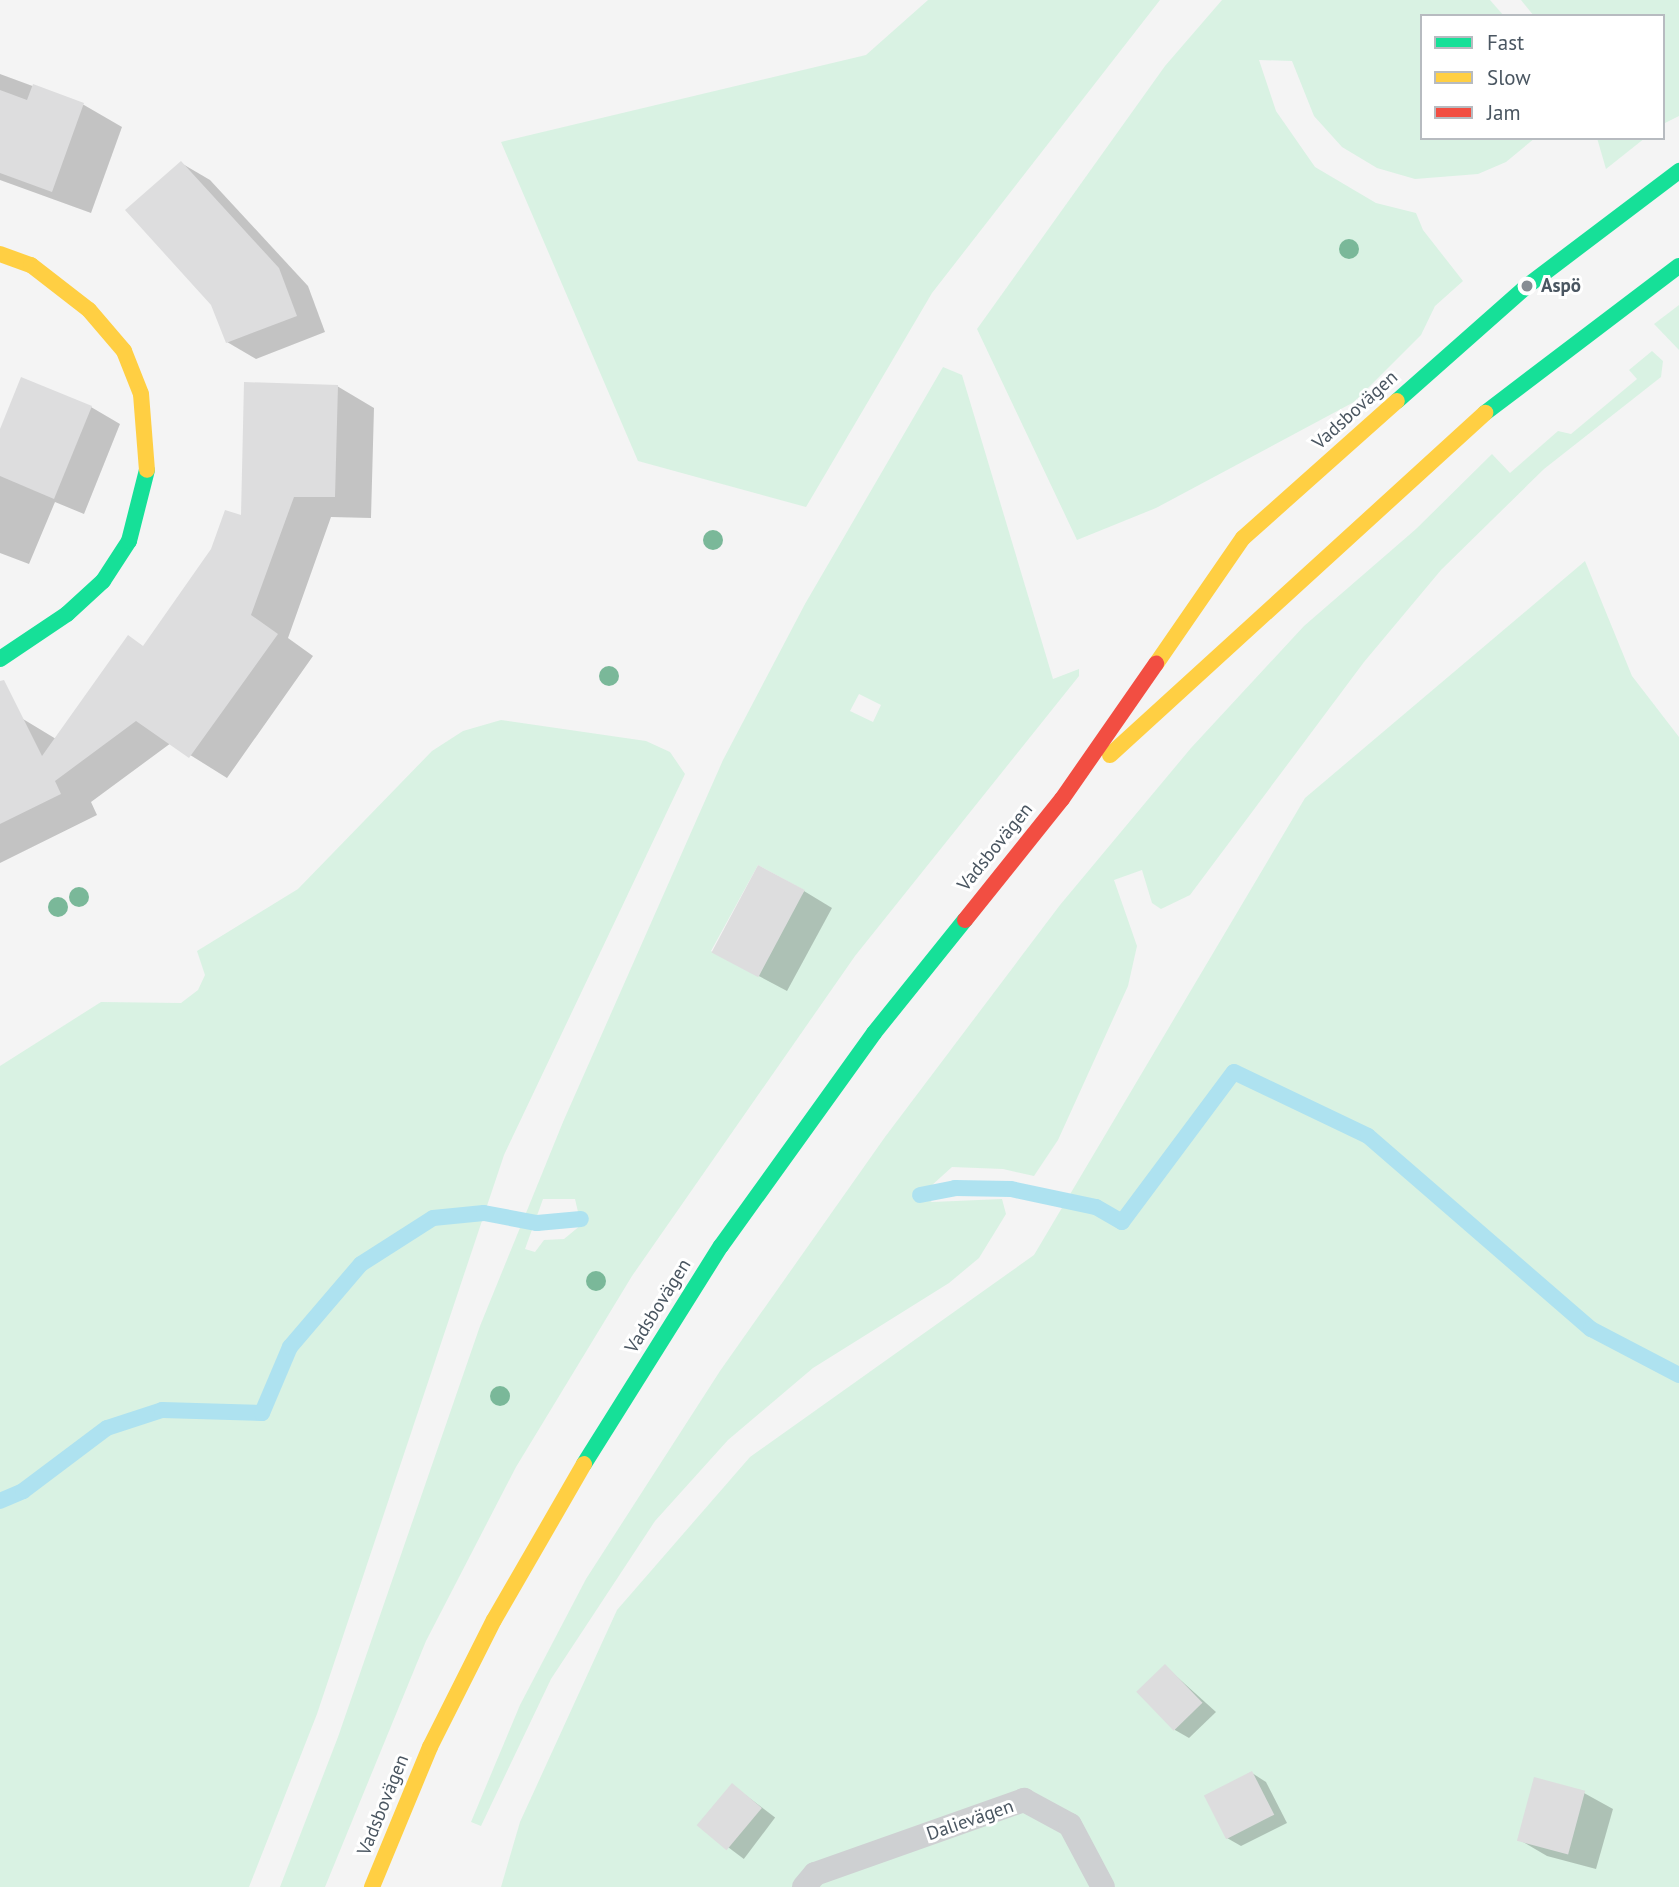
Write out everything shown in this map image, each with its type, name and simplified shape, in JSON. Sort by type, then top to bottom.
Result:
[{"type":"main road","name":"Vadsbovägen","points":[[372,1887],[430,1747],[494,1620],[572,1483],[721,1246],[874,1033],[1062,799],[1243,538],[1527,286],[1679,171]]},
{"type":"main road","points":[[0,254],[32,265],[89,310],[124,351],[141,394],[150,460],[129,541],[103,581],[67,614],[0,659]]},
{"type":"main road","name":"Vadsbovägen","points":[[1062,799],[1469,425],[1679,266]]},
{"type":"lane","name":"Dalievägen","points":[[804,1887],[815,1874],[1024,1800],[1070,1825],[1103,1887]]},
{"type":"green space","points":[[928,0],[1160,0],[932,293],[806,507],[638,461],[501,142],[866,55]]},
{"type":"green space","points":[[1222,0],[1490,0],[1502,14],[1420,14],[1420,140],[1533,140],[1506,162],[1478,174],[1415,179],[1377,168],[1342,147],[1314,116],[1292,61],[1259,60],[1276,111],[1315,167],[1376,203],[1416,213],[1423,230],[1463,281],[1435,306],[1421,335],[1354,402],[1156,508],[1077,540],[977,329],[1165,66]]},
{"type":"green space","points":[[1521,0],[1679,0],[1679,116],[1665,123],[1665,14],[1532,14]]},
{"type":"green space","points":[[1598,140],[1642,140],[1606,169]]},
{"type":"green space","points":[[1679,305],[1679,350],[1654,324]]},
{"type":"green space","points":[[1652,351],[1663,361],[1661,377],[1544,469],[1441,570],[1364,662],[1190,895],[1161,909],[1152,903],[1142,870],[1114,880],[1137,946],[1128,986],[1058,1140],[1034,1176],[1003,1169],[952,1167],[921,1195],[932,1202],[1002,1199],[1006,1214],[979,1258],[949,1283],[813,1368],[728,1440],[655,1521],[551,1679],[481,1826],[471,1822],[520,1705],[586,1579],[720,1371],[885,1137],[1060,905],[1191,748],[1304,626],[1416,529],[1492,454],[1510,473],[1558,431],[1571,434],[1637,379],[1629,370]]},
{"type":"green space","points":[[943,367],[962,375],[1053,679],[1079,669],[1079,676],[855,956],[632,1276],[516,1467],[426,1641],[325,1887],[280,1887],[338,1737],[480,1326],[563,1122],[723,760],[805,604]],"holes":[[[859,694],[881,705],[873,722],[850,711]],[[758,865],[804,890],[758,976],[711,951]],[[543,1199],[575,1199],[581,1225],[564,1239],[544,1240],[535,1252],[525,1249]]]},
{"type":"green space","points":[[1585,561],[1632,676],[1679,737],[1679,1887],[501,1887],[520,1822],[617,1610],[750,1457],[1034,1255],[1305,798]]},
{"type":"green space","points":[[501,720],[646,741],[670,752],[685,774],[504,1155],[317,1714],[249,1887],[0,1887],[0,1066],[101,1002],[181,1003],[198,990],[205,975],[197,951],[298,889],[432,751],[463,731]]},
{"type":"building","points":[[33,84],[84,103],[52,192],[0,173],[0,90],[27,100]]},
{"type":"building","points":[[181,161],[279,268],[297,316],[226,343],[211,305],[125,210]]},
{"type":"building","points":[[21,377],[92,406],[54,499],[0,476],[0,429]]},
{"type":"building","points":[[244,382],[338,385],[335,497],[294,497],[251,615],[278,634],[189,758],[136,721],[55,781],[61,794],[0,824],[0,681],[4,680],[42,756],[128,635],[143,646],[211,549],[225,510],[241,515]]},
{"type":"building","points":[[758,865],[805,890],[758,977],[712,952]]},
{"type":"building","points":[[1165,1664],[1203,1703],[1174,1731],[1136,1692]]},
{"type":"building","points":[[1252,1771],[1274,1815],[1226,1839],[1204,1796]]},
{"type":"building","points":[[1534,1777],[1585,1791],[1568,1854],[1517,1841]]},
{"type":"building","points":[[732,1783],[762,1808],[727,1850],[697,1825]]},
{"type":"waterway","points":[[920,1195],[955,1188],[1011,1189],[1096,1207],[1122,1222],[1234,1072],[1368,1136],[1591,1329],[1679,1375]]},
{"type":"waterway","points":[[0,1501],[23,1491],[107,1428],[162,1410],[262,1413],[290,1347],[361,1264],[433,1218],[484,1213],[537,1223],[581,1219]]},
{"type":"traffic: fast","points":[[1397,401],[1527,286],[1679,171]]},
{"type":"traffic: fast","points":[[1485,413],[1679,266]]},
{"type":"traffic: fast","points":[[0,659],[67,614],[103,581],[129,541],[147,470]]},
{"type":"traffic: fast","points":[[584,1464],[721,1246],[874,1033],[965,920]]},
{"type":"traffic: slow","points":[[0,254],[31,265],[89,310],[124,351],[141,394],[147,470]]},
{"type":"traffic: slow","points":[[1156,664],[1243,538],[1397,401]]},
{"type":"traffic: slow","points":[[1110,755],[1485,413]]},
{"type":"traffic: slow","points":[[372,1887],[430,1747],[494,1620],[584,1464]]},
{"type":"traffic: jam","points":[[965,920],[1062,799],[1156,664]]},
{"type":"place","name":"Aspö","points":[[1527,286]]}]
